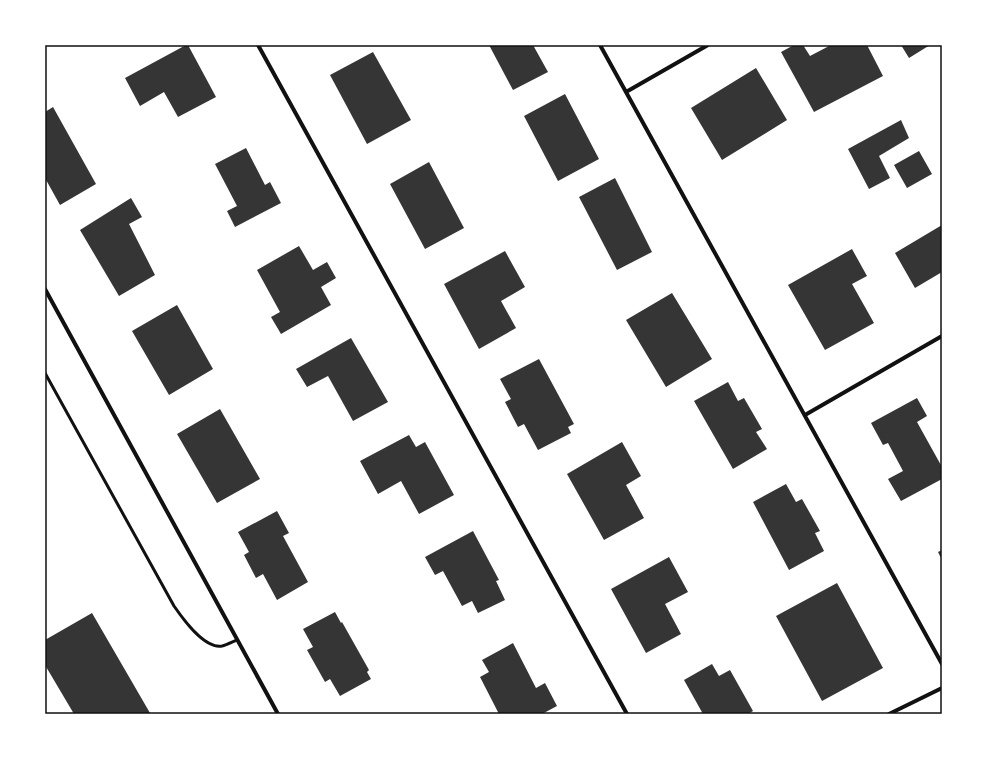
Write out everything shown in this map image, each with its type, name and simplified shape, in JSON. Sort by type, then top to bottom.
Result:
[{"type":"street","points":[[258,45],[627,714]]},
{"type":"street","points":[[600,45],[942,664]]},
{"type":"street","points":[[626,92],[708,45]]},
{"type":"street","points":[[45,289],[278,714]]},
{"type":"street","points":[[805,415],[942,336]]},
{"type":"street","points":[[889,714],[942,688]]},
{"type":"lane","points":[[45,373],[174,606],[196,632],[209,644],[222,646],[237,640]]},
{"type":"building","points":[[188,45],[216,97],[178,117],[164,92],[140,106],[125,78]]},
{"type":"building","points":[[489,45],[533,45],[548,72],[513,90]]},
{"type":"building","points":[[794,45],[803,45],[810,56],[831,45],[867,45],[883,76],[814,112],[781,52]]},
{"type":"building","points":[[901,45],[930,45],[909,58]]},
{"type":"building","points":[[373,52],[411,120],[367,144],[330,75]]},
{"type":"building","points":[[756,68],[787,120],[722,160],[691,108]]},
{"type":"building","points":[[565,94],[599,159],[558,181],[524,116]]},
{"type":"building","points":[[53,107],[96,184],[60,205],[45,178],[45,112]]},
{"type":"building","points":[[901,120],[909,138],[879,156],[890,178],[869,189],[848,149]]},
{"type":"building","points":[[246,148],[265,185],[270,182],[281,203],[235,227],[227,211],[237,206],[215,164]]},
{"type":"building","points":[[919,151],[932,174],[907,188],[894,165]]},
{"type":"building","points":[[429,162],[464,228],[425,249],[390,184]]},
{"type":"building","points":[[615,178],[652,252],[617,270],[579,197]]},
{"type":"building","points":[[131,198],[142,217],[129,224],[155,275],[119,296],[80,230]]},
{"type":"building","points":[[942,225],[942,272],[915,288],[895,253]]},
{"type":"building","points":[[299,246],[313,270],[327,262],[336,278],[321,287],[331,305],[281,334],[271,317],[280,312],[257,270]]},
{"type":"building","points":[[852,249],[867,276],[852,284],[874,323],[825,350],[788,285]]},
{"type":"building","points":[[505,251],[525,287],[501,301],[516,328],[479,349],[444,284]]},
{"type":"building","points":[[672,293],[712,359],[666,387],[626,320]]},
{"type":"building","points":[[177,305],[213,369],[169,395],[132,331]]},
{"type":"building","points":[[351,338],[388,402],[353,421],[328,376],[307,387],[296,369]]},
{"type":"building","points":[[539,359],[574,424],[568,427],[571,433],[538,450],[524,424],[518,427],[505,402],[511,399],[500,379]]},
{"type":"building","points":[[728,382],[738,401],[744,398],[762,429],[756,432],[767,449],[733,469],[694,401]]},
{"type":"building","points":[[917,398],[927,416],[917,422],[942,467],[942,479],[901,501],[888,479],[903,471],[888,443],[883,445],[871,423]]},
{"type":"building","points":[[220,409],[260,479],[217,503],[177,434]]},
{"type":"building","points":[[409,435],[416,447],[425,442],[454,495],[419,514],[401,481],[378,494],[360,461]]},
{"type":"building","points":[[622,442],[641,476],[626,485],[644,518],[604,540],[567,474]]},
{"type":"building","points":[[786,484],[796,502],[802,499],[820,531],[815,533],[824,551],[789,570],[753,502]]},
{"type":"building","points":[[277,511],[289,533],[283,536],[308,582],[277,600],[263,574],[256,578],[244,555],[249,552],[238,532]]},
{"type":"building","points":[[473,531],[499,580],[496,581],[505,600],[478,613],[472,601],[462,606],[443,571],[435,575],[425,557]]},
{"type":"building","points":[[942,550],[942,560],[938,552]]},
{"type":"building","points":[[669,557],[688,592],[665,604],[681,634],[646,653],[611,589]]},
{"type":"building","points":[[837,583],[883,668],[822,701],[776,616]]},
{"type":"building","points":[[335,612],[369,670],[367,672],[371,679],[340,696],[330,679],[325,682],[307,650],[313,647],[303,629]]},
{"type":"building","points":[[92,613],[150,713],[149,714],[74,714],[45,665],[45,640]]},
{"type":"building","points":[[513,643],[536,688],[545,683],[557,706],[542,714],[499,714],[480,677],[489,672],[482,660]]},
{"type":"building","points":[[712,664],[719,676],[730,670],[753,711],[748,714],[703,714],[684,680]]}]
